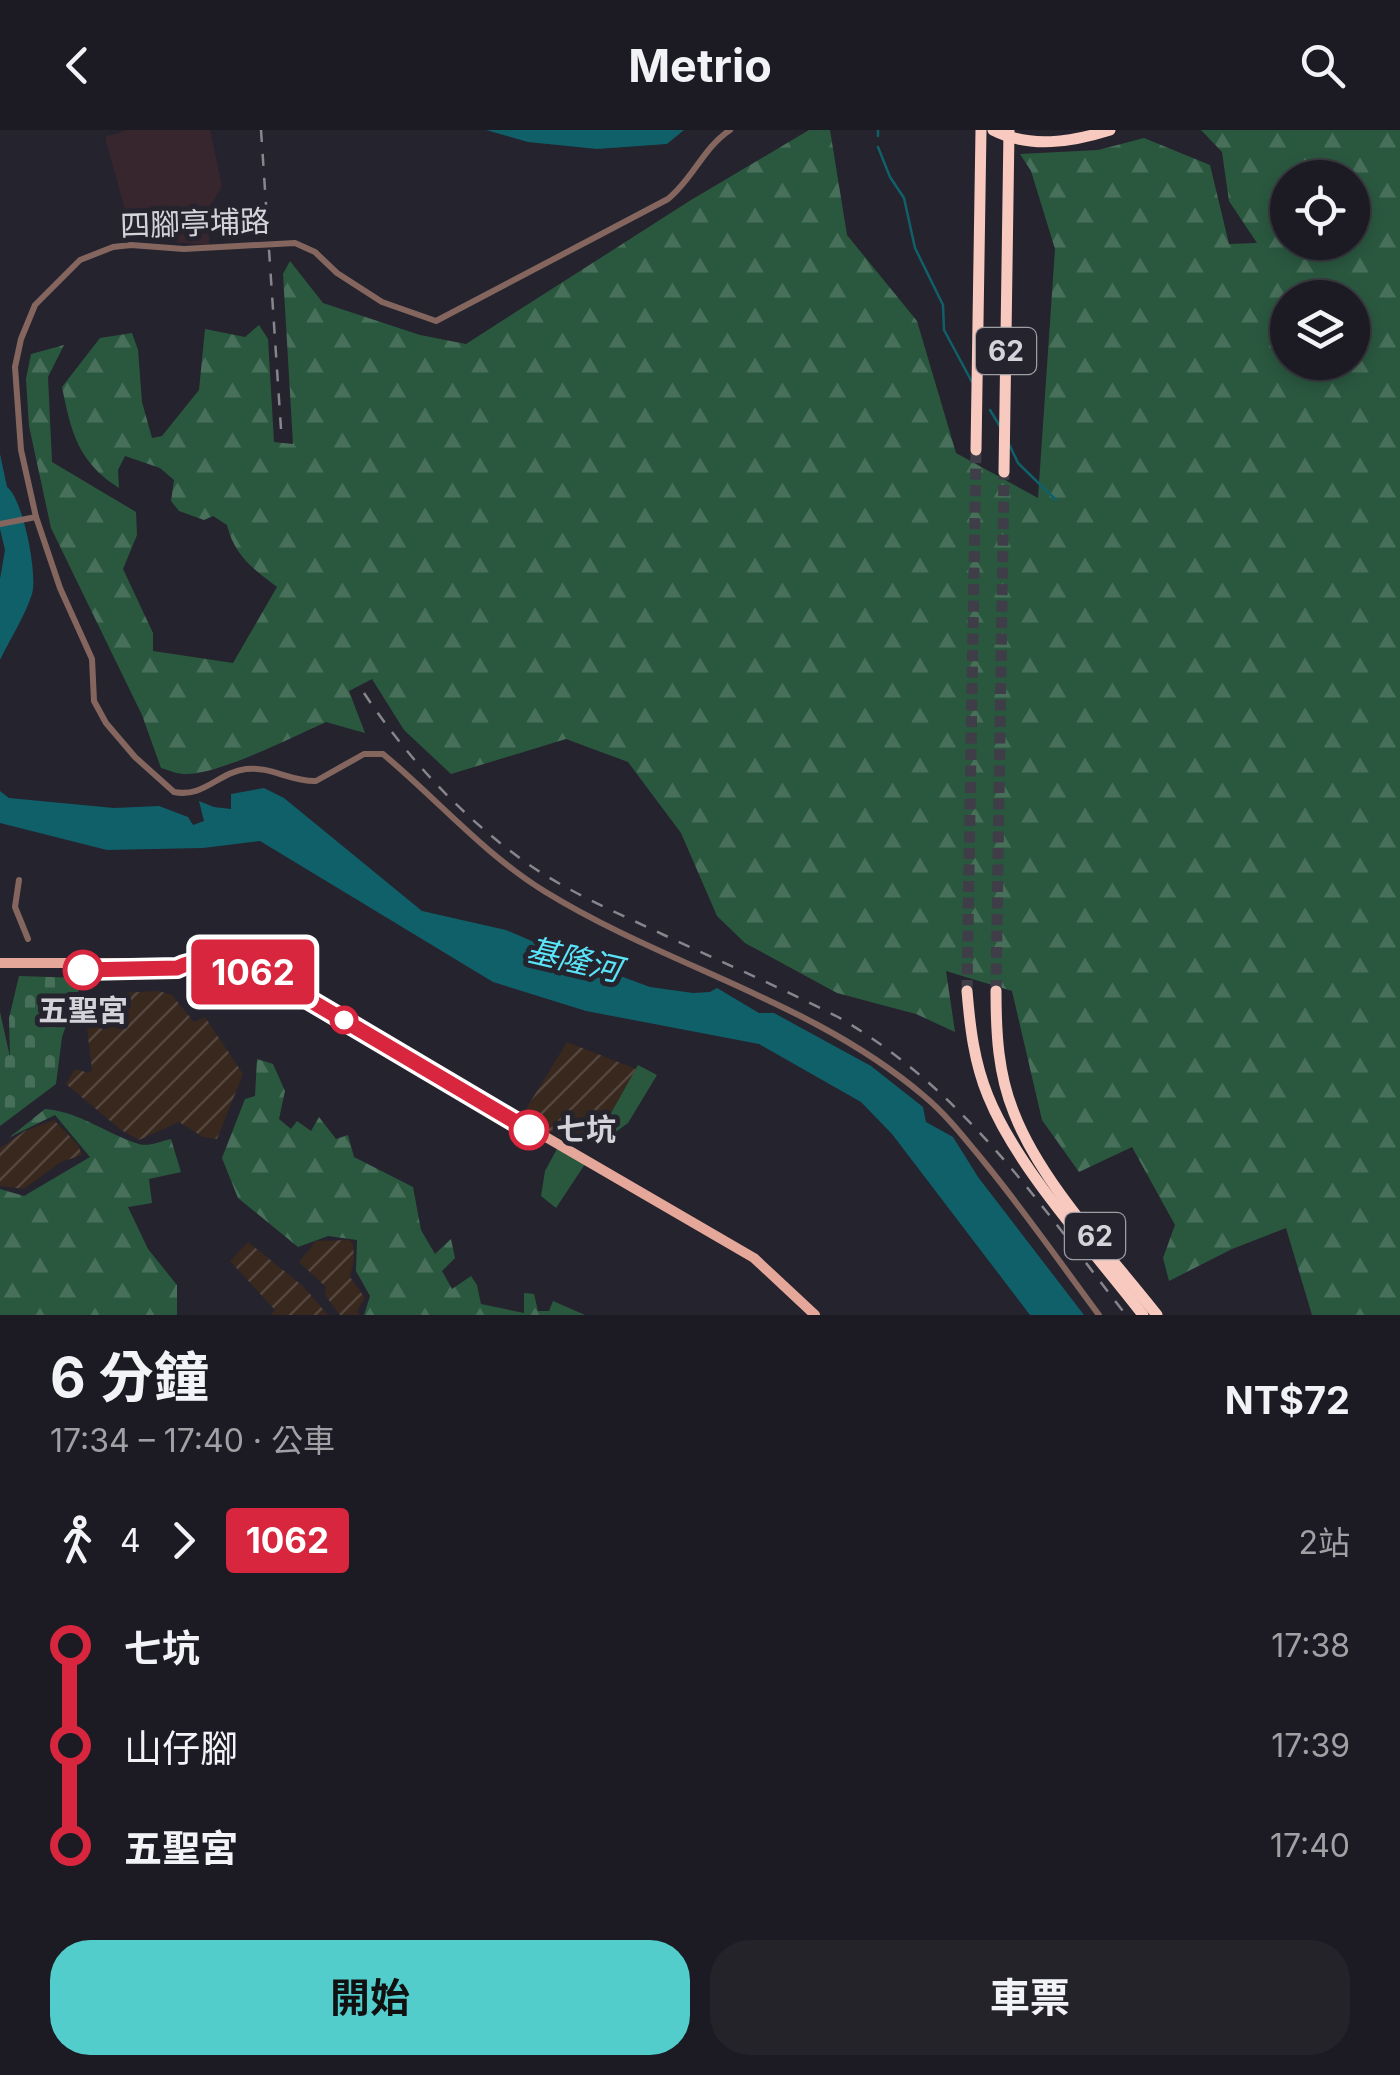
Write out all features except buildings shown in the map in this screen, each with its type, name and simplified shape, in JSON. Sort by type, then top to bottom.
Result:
[{"type":"highway","name":"62","points":[[976,450],[982,130]]},
{"type":"highway","points":[[993,130],[1020,140],[1040,142],[1061,142],[1110,130]]},
{"type":"highway","name":"62","points":[[1004,472],[1010,130]]},
{"type":"highway","name":"62","points":[[968,991],[978,1068],[1011,1141],[1143,1315]]},
{"type":"highway","name":"62","points":[[996,991],[1003,1078],[1022,1132],[1052,1180],[1157,1315]]},
{"type":"main road","points":[[0,966],[176,961],[230,965],[279,982],[754,1258],[816,1315]]},
{"type":"street","name":"四腳亭埔路","points":[[730,130],[707,150],[687,182],[668,199],[436,321],[382,302],[337,273],[315,252],[296,243],[184,249],[130,245],[80,260],[35,305],[17,352],[16,413],[31,517],[92,659],[94,701],[106,723],[135,757],[174,792],[200,792],[243,769],[256,768],[316,781],[364,754],[383,754],[464,831],[545,892],[807,1019],[896,1072],[950,1121],[1008,1191],[1098,1315]]},
{"type":"street","points":[[0,524],[31,517]]},
{"type":"street","points":[[19,880],[15,907],[28,938]]},
{"type":"shaded area","points":[[127,130],[210,130],[222,186],[210,206],[209,245],[133,239],[105,137]]},
{"type":"shaded area","points":[[159,991],[172,995],[194,1022],[205,1017],[243,1074],[217,1139],[203,1137],[179,1122],[139,1140],[121,1130],[66,1084],[75,1069],[89,1073],[92,1069],[87,1029],[104,1001],[120,993]]},
{"type":"shaded area","points":[[567,1042],[636,1069],[601,1131],[590,1124],[575,1146],[523,1114]]},
{"type":"shaded area","points":[[54,1120],[78,1145],[82,1155],[61,1162],[24,1189],[0,1186],[0,1148],[25,1131]]},
{"type":"shaded area","points":[[316,1241],[353,1243],[354,1259],[350,1277],[365,1298],[357,1311],[360,1315],[340,1315],[325,1295],[326,1287],[299,1262]]},
{"type":"shaded area","points":[[248,1242],[303,1286],[328,1315],[271,1315],[275,1310],[230,1261]]},
{"type":"green space","points":[[809,130],[830,130],[847,235],[917,321],[956,453],[1038,498],[1055,249],[1031,171],[1020,154],[1098,150],[1144,138],[1210,165],[1229,244],[1257,243],[1229,201],[1222,152],[1201,130],[1400,130],[1400,1315],[1312,1315],[1286,1228],[1232,1249],[1169,1281],[1163,1258],[1175,1225],[1132,1147],[1079,1172],[1042,1120],[1012,991],[946,971],[955,1032],[916,1014],[837,993],[745,943],[717,916],[681,833],[628,762],[566,739],[451,774],[404,730],[372,679],[349,691],[365,733],[326,722],[215,769],[184,774],[161,768],[142,715],[51,528],[29,426],[26,379],[31,354],[64,345],[48,377],[52,462],[136,512],[137,535],[123,569],[153,633],[153,651],[233,663],[277,587],[240,553],[227,525],[213,516],[204,520],[179,511],[171,501],[174,480],[160,468],[125,456],[118,470],[119,488],[94,468],[78,445],[62,387],[100,338],[132,333],[138,350],[142,402],[152,438],[162,436],[199,390],[205,329],[245,337],[259,325],[268,339],[274,442],[293,444],[283,274],[290,261],[323,303],[420,335],[466,344],[691,200]]},
{"type":"green space","points":[[19,976],[83,978],[62,1037],[56,1084],[0,1126],[0,1012],[10,1057],[9,1018]]},
{"type":"green space","points":[[257,1059],[273,1064],[285,1091],[279,1119],[291,1129],[297,1121],[311,1131],[319,1117],[336,1139],[348,1135],[354,1157],[413,1187],[421,1230],[435,1254],[451,1239],[455,1258],[442,1271],[452,1289],[471,1276],[481,1304],[524,1313],[524,1293],[534,1294],[538,1311],[549,1311],[553,1301],[585,1315],[364,1315],[370,1296],[356,1271],[357,1240],[328,1236],[298,1247],[238,1198],[222,1158],[245,1099],[255,1096]]},
{"type":"green space","points":[[638,1065],[657,1075],[628,1123],[610,1136],[601,1131]]},
{"type":"green space","points":[[45,1109],[70,1114],[139,1144],[171,1139],[181,1172],[149,1179],[152,1203],[128,1207],[148,1249],[177,1285],[177,1315],[0,1315],[0,1189],[24,1196],[90,1157],[55,1115],[10,1137]]},
{"type":"green space","points":[[558,1147],[589,1158],[556,1208],[541,1196],[545,1171]]},
{"type":"water","points":[[486,130],[684,130],[667,144],[597,149],[528,142]]},
{"type":"water","points":[[0,454],[7,487],[24,521],[33,584],[25,611],[0,660],[0,579],[5,550],[0,529]]},
{"type":"water","name":"基隆河","points":[[264,788],[284,798],[422,911],[506,930],[650,987],[693,993],[717,988],[759,1013],[774,1013],[871,1066],[923,1107],[926,1122],[953,1137],[978,1177],[1084,1315],[1030,1315],[892,1134],[861,1102],[759,1044],[586,1011],[493,982],[260,841],[203,848],[107,850],[0,823],[0,791],[9,798],[114,808],[159,806],[188,817],[193,825],[204,821],[199,801],[231,809],[231,794]]},
{"type":"waterway","points":[[878,130],[878,136]]},
{"type":"waterway","points":[[878,147],[904,198],[915,248],[943,305],[944,330],[972,382]]},
{"type":"waterway","points":[[990,410],[1001,428]]},
{"type":"waterway","points":[[1009,444],[1018,463],[1056,500]]},
{"type":"tunnel","points":[[967,991],[976,450]]},
{"type":"tunnel","points":[[996,991],[1004,472]]},
{"type":"railway","points":[[261,130],[281,429]]},
{"type":"railway","points":[[364,693],[438,786],[528,864],[594,902],[838,1017],[924,1078],[996,1151],[1126,1315]]},
{"type":"bus line","name":"1062","points":[[83,970],[177,968],[208,963],[253,972],[279,982],[529,1130]]},
{"type":"place","name":"五聖宮","points":[[83,970]]},
{"type":"place","name":"七坑","points":[[529,1130]]}]
